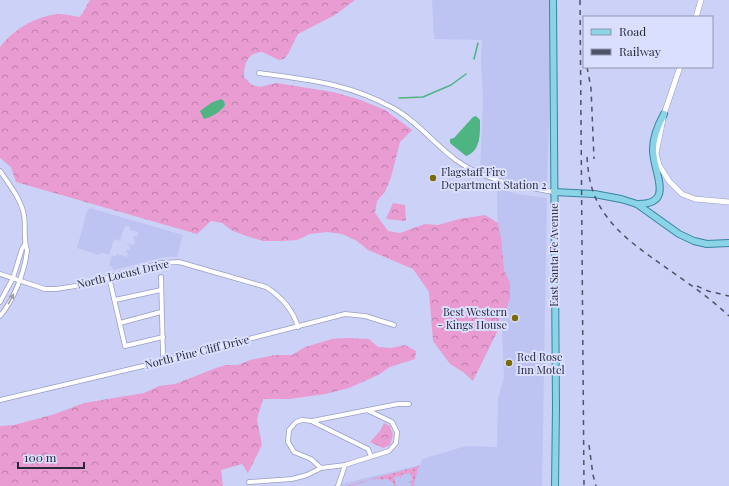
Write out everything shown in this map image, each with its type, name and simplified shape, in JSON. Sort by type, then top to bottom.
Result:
[{"type":"main road","name":"East Santa Fe Avenue","points":[[552,0],[556,407],[555,486]]},
{"type":"main road","points":[[554,192],[594,194],[621,199],[637,204],[645,204],[654,201],[660,193],[661,184],[655,169],[652,148],[657,127],[664,114]]},
{"type":"main road","points":[[637,204],[679,234],[694,241],[707,244],[729,243]]},
{"type":"street","points":[[696,16],[701,0]]},
{"type":"street","points":[[680,68],[664,114],[656,153],[659,165],[664,175],[682,194],[704,200],[729,202]]},
{"type":"street","points":[[259,73],[324,82],[369,96],[394,108],[411,119],[444,151],[469,169],[483,175],[514,184],[554,192]]},
{"type":"street","points":[[0,170],[16,196],[24,214],[25,244],[27,250],[27,255],[17,287],[0,316]]},
{"type":"street","points":[[0,302],[13,278],[25,244]]},
{"type":"street","name":"North Locust Drive","points":[[0,274],[45,289],[56,289],[82,284],[161,263],[179,262],[266,287],[288,308],[298,327]]},
{"type":"street","points":[[109,277],[125,346],[163,337]]},
{"type":"street","points":[[161,277],[161,312],[164,360]]},
{"type":"street","points":[[115,300],[161,290]]},
{"type":"street","points":[[120,322],[161,312]]},
{"type":"street","name":"North Pine Cliff Drive","points":[[0,400],[298,327],[345,314],[365,316],[394,325]]},
{"type":"street","points":[[321,468],[311,459],[294,452],[288,442],[289,430],[296,422],[302,420],[312,421],[398,404],[409,404]]},
{"type":"street","points":[[249,482],[292,479],[307,475],[321,468],[345,465],[389,451],[396,443],[397,432],[392,422],[367,410]]},
{"type":"street","points":[[312,421],[368,449],[371,456]]},
{"type":"street","points":[[338,486],[345,465]]},
{"type":"shaded area","points":[[432,0],[549,0],[551,57],[547,187],[517,182],[480,171],[483,102],[481,59],[482,40],[434,39]]},
{"type":"shaded area","points":[[221,99],[224,101],[225,105],[223,108],[216,114],[204,119],[200,111],[211,103]]},
{"type":"shaded area","points":[[476,116],[480,120],[479,141],[475,150],[466,156],[450,143],[450,139],[454,138],[473,117]]},
{"type":"shaded area","points":[[497,188],[517,194],[547,198],[542,486],[332,486],[420,465],[422,459],[466,446],[497,447],[498,399],[504,377]]},
{"type":"shaded area","points":[[90,208],[183,235],[177,257],[164,257],[114,270],[109,265],[112,255],[116,257],[117,254],[127,257],[128,253],[126,250],[129,250],[130,246],[127,243],[134,245],[135,240],[133,239],[134,236],[137,237],[138,232],[130,230],[130,227],[126,226],[120,241],[114,239],[109,255],[102,253],[99,255],[77,248],[87,211]]},
{"type":"green space","points":[[90,0],[355,0],[335,15],[298,34],[284,59],[279,60],[262,52],[253,54],[247,60],[244,77],[252,85],[260,87],[276,83],[333,92],[358,99],[385,110],[412,130],[400,142],[391,177],[385,192],[377,201],[375,213],[388,231],[400,233],[425,224],[438,225],[459,219],[485,215],[498,223],[504,270],[510,283],[510,298],[506,311],[499,320],[497,332],[473,381],[463,372],[450,364],[433,341],[429,292],[413,269],[368,250],[357,241],[342,234],[327,232],[310,234],[297,240],[263,241],[231,230],[222,223],[211,221],[197,234],[16,182],[11,167],[0,158],[0,47],[19,29],[34,20],[60,14],[79,17]]},
{"type":"green space","points":[[393,203],[405,205],[406,221],[386,219]]},
{"type":"green space","points":[[332,339],[369,339],[378,347],[391,348],[405,345],[416,351],[415,359],[390,367],[378,375],[349,388],[325,394],[289,399],[263,399],[257,419],[262,445],[248,473],[242,464],[221,470],[223,486],[0,486],[0,426],[14,425],[55,414],[84,403],[144,393],[159,386],[175,384],[226,365],[238,365],[250,360],[275,355],[292,355],[305,347]]},
{"type":"green space","points":[[384,423],[390,426],[393,435],[390,445],[383,448],[370,442],[380,431]]},
{"type":"green space","points":[[419,466],[413,486],[411,486],[412,483],[409,482],[413,480],[410,473],[401,475],[401,479],[399,476],[394,477],[396,486],[393,486],[394,483],[385,478],[384,480],[375,479],[346,486]]},
{"type":"waterway","points":[[474,59],[478,43]]},
{"type":"waterway","points":[[399,98],[423,97],[451,85],[466,74]]},
{"type":"railway","points":[[580,0],[584,486]]},
{"type":"railway","points":[[587,68],[591,88],[594,159]]},
{"type":"railway","points":[[587,157],[590,179],[595,196],[602,210],[614,225],[635,245],[701,293],[729,316]]},
{"type":"railway","points":[[697,286],[708,291],[729,296]]},
{"type":"railway","points":[[589,445],[596,486]]},
{"type":"place","name":"Flagstaff Fire Department Station 2","points":[[433,178]]},
{"type":"place","name":"Best Western - Kings House","points":[[515,318]]},
{"type":"place","name":"Red Rose Inn Motel","points":[[509,363]]}]
